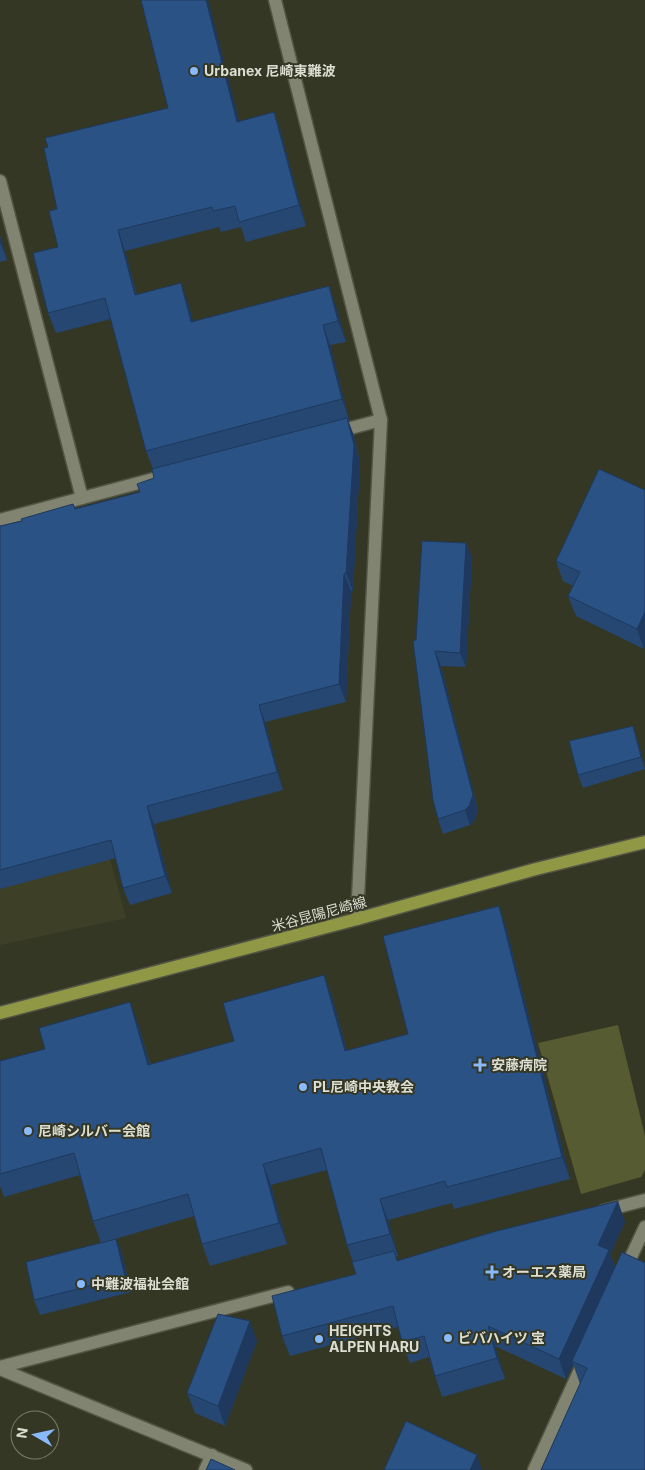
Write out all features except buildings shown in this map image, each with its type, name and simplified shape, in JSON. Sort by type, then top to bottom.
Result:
[{"type":"main road","name":"米谷昆陽尼崎線","points":[[0,1013],[357,919],[536,869],[645,842]]},
{"type":"street","points":[[275,0],[381,420],[357,919]]},
{"type":"street","points":[[0,181],[82,498]]},
{"type":"street","points":[[323,435],[381,420]]},
{"type":"street","points":[[0,520],[169,475]]},
{"type":"street","points":[[587,1214],[645,1200]]},
{"type":"street","points":[[620,1281],[645,1227]]},
{"type":"street","points":[[0,1368],[298,1289]]},
{"type":"street","points":[[534,1470],[587,1353]]},
{"type":"street","points":[[0,1368],[246,1470]]},
{"type":"street","points":[[205,1470],[212,1456]]},
{"type":"shaded area","points":[[22,534],[126,918],[0,945],[0,539]]},
{"type":"shaded area","points":[[618,1025],[645,1136],[645,1170],[641,1177],[581,1194],[538,1043]]},
{"type":"place","name":"Urbanex 尼崎東難波","points":[[194,71]]},
{"type":"place","name":"安藤病院","points":[[480,1065]]},
{"type":"place","name":"PL尼崎中央教会","points":[[303,1087]]},
{"type":"place","name":"尼崎シルバー会館","points":[[28,1131]]},
{"type":"place","name":"オーエス薬局","points":[[492,1272]]},
{"type":"place","name":"中難波福祉会館","points":[[81,1284]]},
{"type":"place","name":"ビバハイツ 宝","points":[[448,1338]]},
{"type":"place","name":"HEIGHTS ALPEN HARU","points":[[319,1339]]}]
